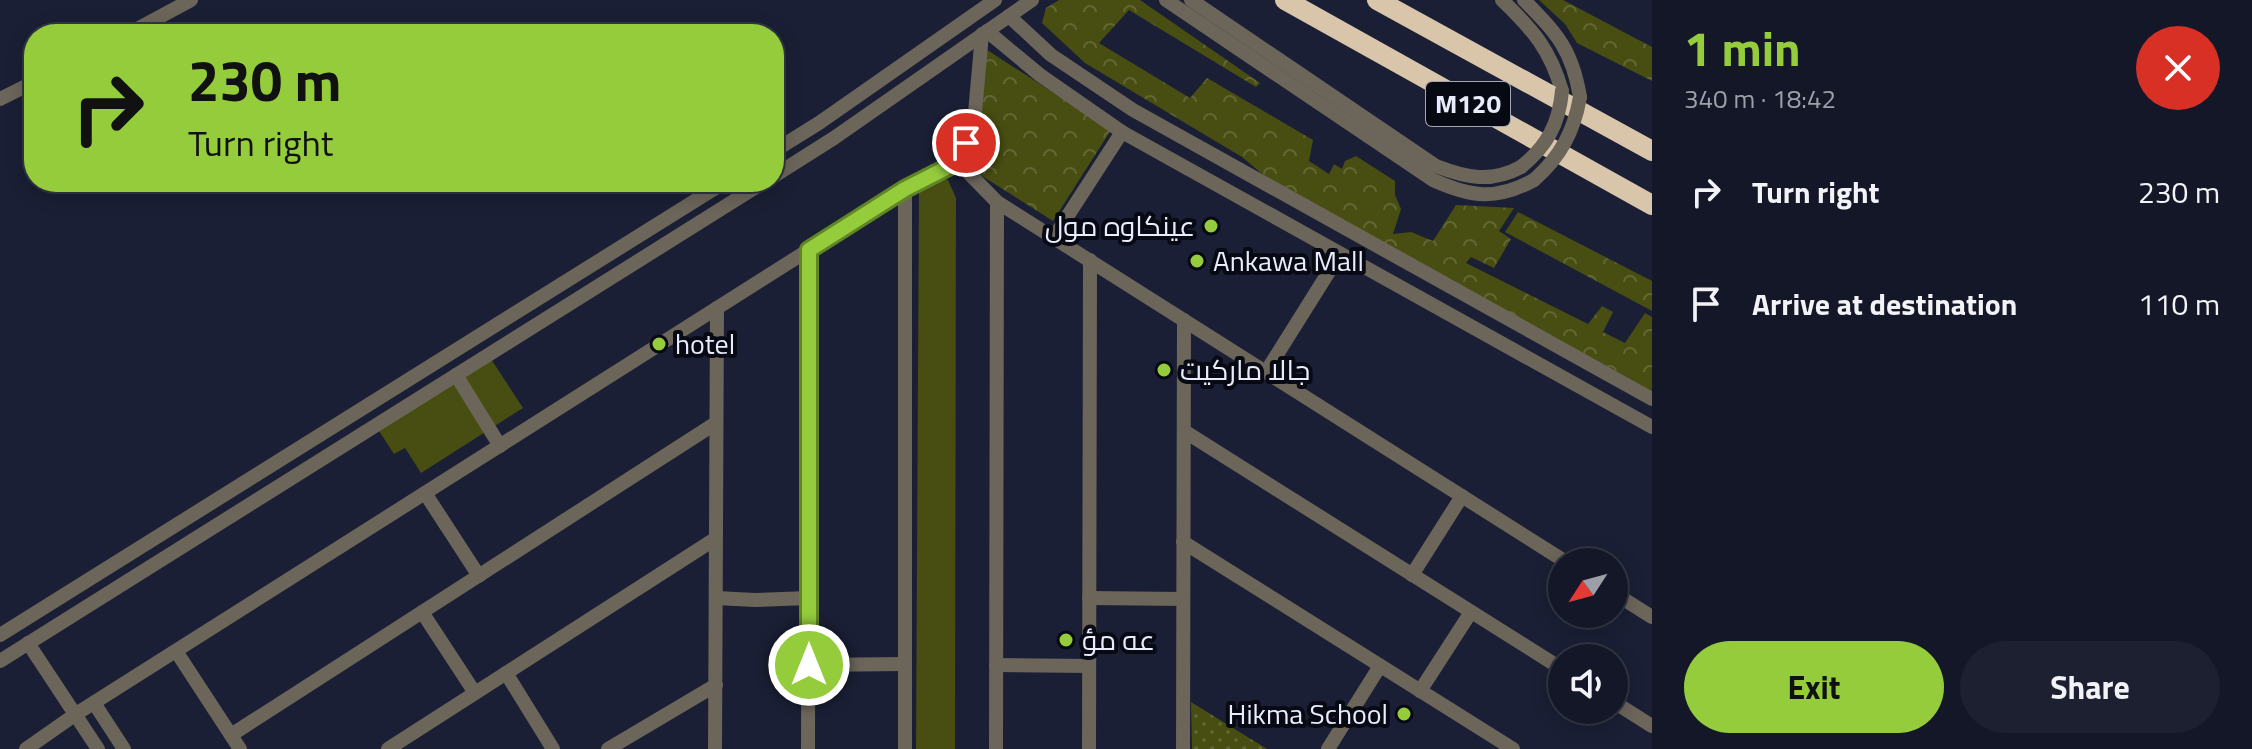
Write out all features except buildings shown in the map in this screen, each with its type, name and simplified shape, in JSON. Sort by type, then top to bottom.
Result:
[{"type":"highway","name":"M120","points":[[1285,0],[1652,205]]},
{"type":"highway","name":"M120","points":[[1377,0],[1652,151]]},
{"type":"street","points":[[147,24],[191,0]]},
{"type":"street","points":[[784,145],[995,0]]},
{"type":"street","points":[[784,170],[1032,0]]},
{"type":"street","points":[[1166,0],[1433,180],[1480,196],[1507,192],[1534,180],[1549,167],[1565,144],[1576,117],[1580,97],[1575,68],[1558,34],[1524,0]]},
{"type":"street","points":[[1191,0],[1436,166],[1464,177],[1487,179],[1507,175],[1535,156],[1551,134],[1560,109],[1562,91],[1554,62],[1538,38],[1502,0]]},
{"type":"street","points":[[1009,16],[1039,45],[1145,117],[1652,399]]},
{"type":"street","points":[[984,32],[1122,132],[1652,427]]},
{"type":"street","points":[[26,749],[76,714],[905,189],[958,162],[974,124],[984,32]]},
{"type":"street","points":[[1024,62],[1039,45]]},
{"type":"street","points":[[0,99],[24,87]]},
{"type":"street","points":[[1054,237],[1122,132]]},
{"type":"street","points":[[958,162],[997,202],[1548,551]]},
{"type":"street","points":[[905,189],[905,749]]},
{"type":"street","points":[[0,635],[709,192]]},
{"type":"street","points":[[0,661],[748,192]]},
{"type":"street","points":[[996,749],[997,202]]},
{"type":"street","points":[[808,749],[809,250]]},
{"type":"street","points":[[1266,372],[1340,254]]},
{"type":"street","points":[[1089,749],[1090,260]]},
{"type":"street","points":[[715,749],[717,308]]},
{"type":"street","points":[[1183,749],[1184,320]]},
{"type":"street","points":[[1589,394],[1602,372]]},
{"type":"street","points":[[456,375],[500,446]]},
{"type":"street","points":[[231,735],[716,423]]},
{"type":"street","points":[[1184,431],[1548,660]]},
{"type":"street","points":[[425,493],[479,576]]},
{"type":"street","points":[[1412,575],[1462,496]]},
{"type":"street","points":[[388,749],[715,539]]},
{"type":"street","points":[[1183,542],[1513,749]]},
{"type":"street","points":[[716,598],[809,598]]},
{"type":"street","points":[[1089,598],[1183,599]]},
{"type":"street","points":[[1628,602],[1652,617]]},
{"type":"street","points":[[422,612],[475,693]]},
{"type":"street","points":[[1420,691],[1471,612]]},
{"type":"street","points":[[28,643],[98,749]]},
{"type":"street","points":[[176,651],[240,749]]},
{"type":"street","points":[[809,665],[905,664]]},
{"type":"street","points":[[996,665],[1089,666]]},
{"type":"street","points":[[1328,749],[1380,666]]},
{"type":"street","points":[[506,673],[549,748]]},
{"type":"street","points":[[608,749],[716,685]]},
{"type":"street","points":[[94,703],[124,749]]},
{"type":"street","points":[[1628,711],[1652,726]]},
{"type":"green space","points":[[1059,0],[1140,0],[1260,83],[1256,87],[1129,10],[1099,43],[1190,98],[1207,78],[1313,140],[1309,161],[1329,174],[1334,164],[1342,169],[1345,161],[1356,156],[1395,181],[1395,195],[1401,209],[1393,234],[1411,232],[1433,241],[1456,205],[1514,208],[1499,231],[1511,239],[1494,268],[1471,257],[1466,263],[1588,324],[1602,306],[1613,312],[1603,332],[1625,343],[1645,313],[1652,317],[1652,391],[1267,178],[1242,157],[1085,63],[1042,23],[1046,8]]},
{"type":"green space","points":[[1539,0],[1563,0],[1652,47],[1652,81],[1577,43],[1565,24]]},
{"type":"green space","points":[[981,46],[1111,130],[1053,221],[979,174]]},
{"type":"green space","points":[[939,177],[948,180],[956,198],[955,749],[916,749],[919,188]]},
{"type":"green space","points":[[1518,212],[1652,281],[1652,311],[1505,232]]},
{"type":"green space","points":[[491,359],[523,408],[421,473],[405,448],[394,454],[379,431]]},
{"type":"green space","points":[[1191,702],[1267,749],[1192,749]]},
{"type":"place","name":"عينكاوه مول","points":[[1211,226]]},
{"type":"place","name":"Ankawa Mall","points":[[1197,261]]},
{"type":"place","name":"hotel","points":[[659,344]]},
{"type":"place","name":"جالا ماركيت","points":[[1164,370]]},
{"type":"place","name":"عه مؤ","points":[[1066,640]]},
{"type":"place","name":"Hikma School","points":[[1404,714]]},
{"type":"route","points":[[809,665],[809,250],[905,189],[958,162],[966,143]]}]
